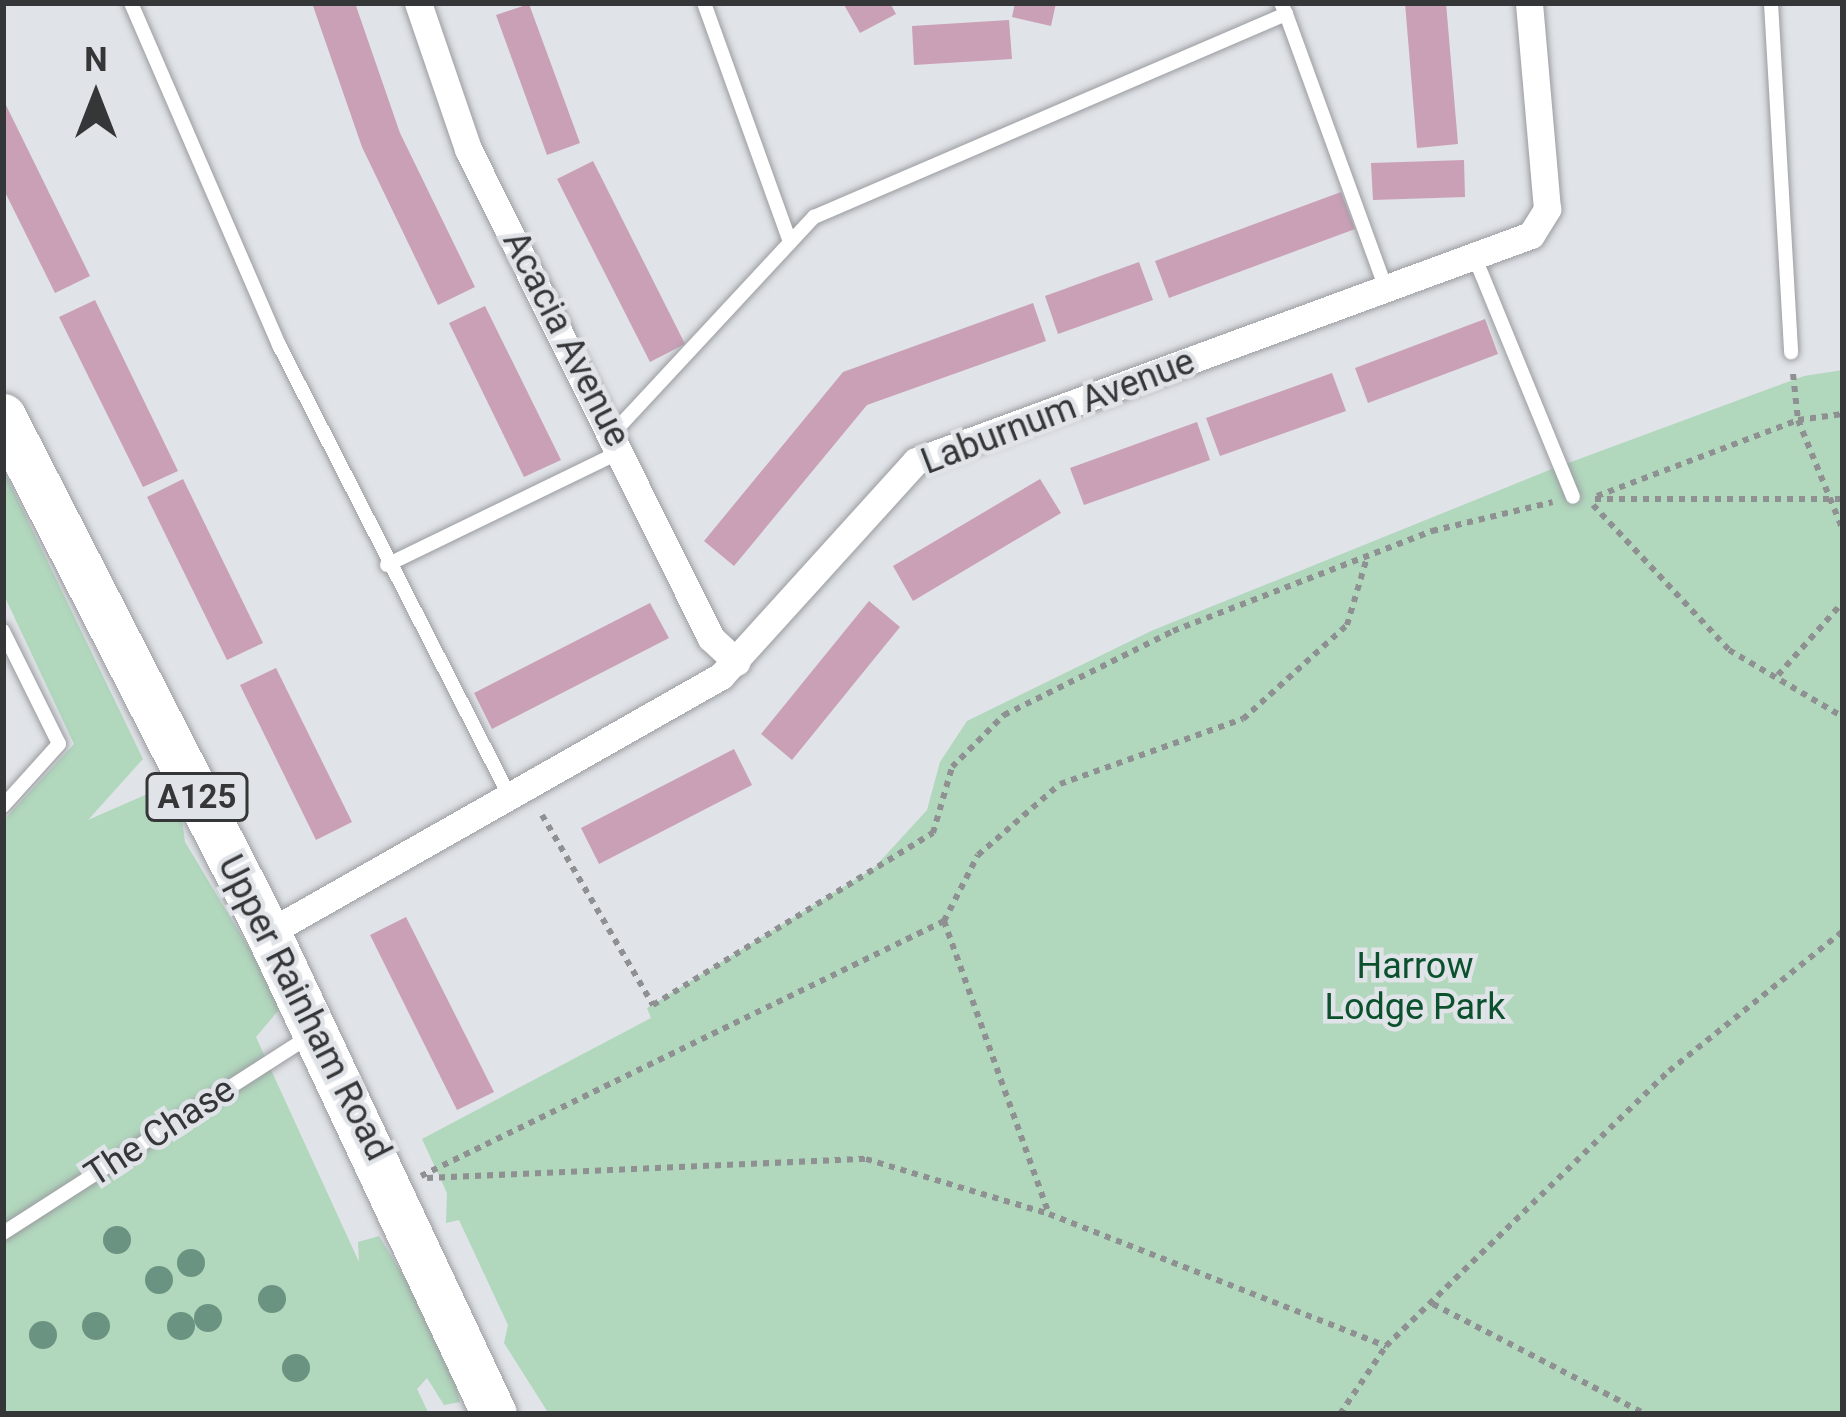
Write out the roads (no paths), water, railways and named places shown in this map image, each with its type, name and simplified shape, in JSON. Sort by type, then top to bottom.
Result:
[{"type":"main road","name":"Upper Rainham Road","points":[[3,416],[317,1032],[403,1179],[494,1414]]},
{"type":"street","name":"Acacia Avenue","points":[[418,3],[468,149],[619,441],[711,638],[737,662]]},
{"type":"street","name":"Laburnum Avenue","points":[[268,933],[519,795],[737,662],[916,461],[1475,258],[1544,224],[1529,3]]},
{"type":"lane","points":[[130,3],[175,118],[387,565],[519,795]]},
{"type":"lane","points":[[704,3],[790,242]]},
{"type":"lane","points":[[1771,3],[1791,352]]},
{"type":"lane","points":[[387,565],[619,441],[814,217],[1284,8],[1387,291]]},
{"type":"lane","points":[[1475,258],[1580,498]]},
{"type":"lane","points":[[3,631],[59,744],[3,806]]},
{"type":"lane","name":"The Chase","points":[[3,1233],[317,1032]]},
{"type":"park label","name":"Harrow Lodge Park","points":[[1415,986]]}]
